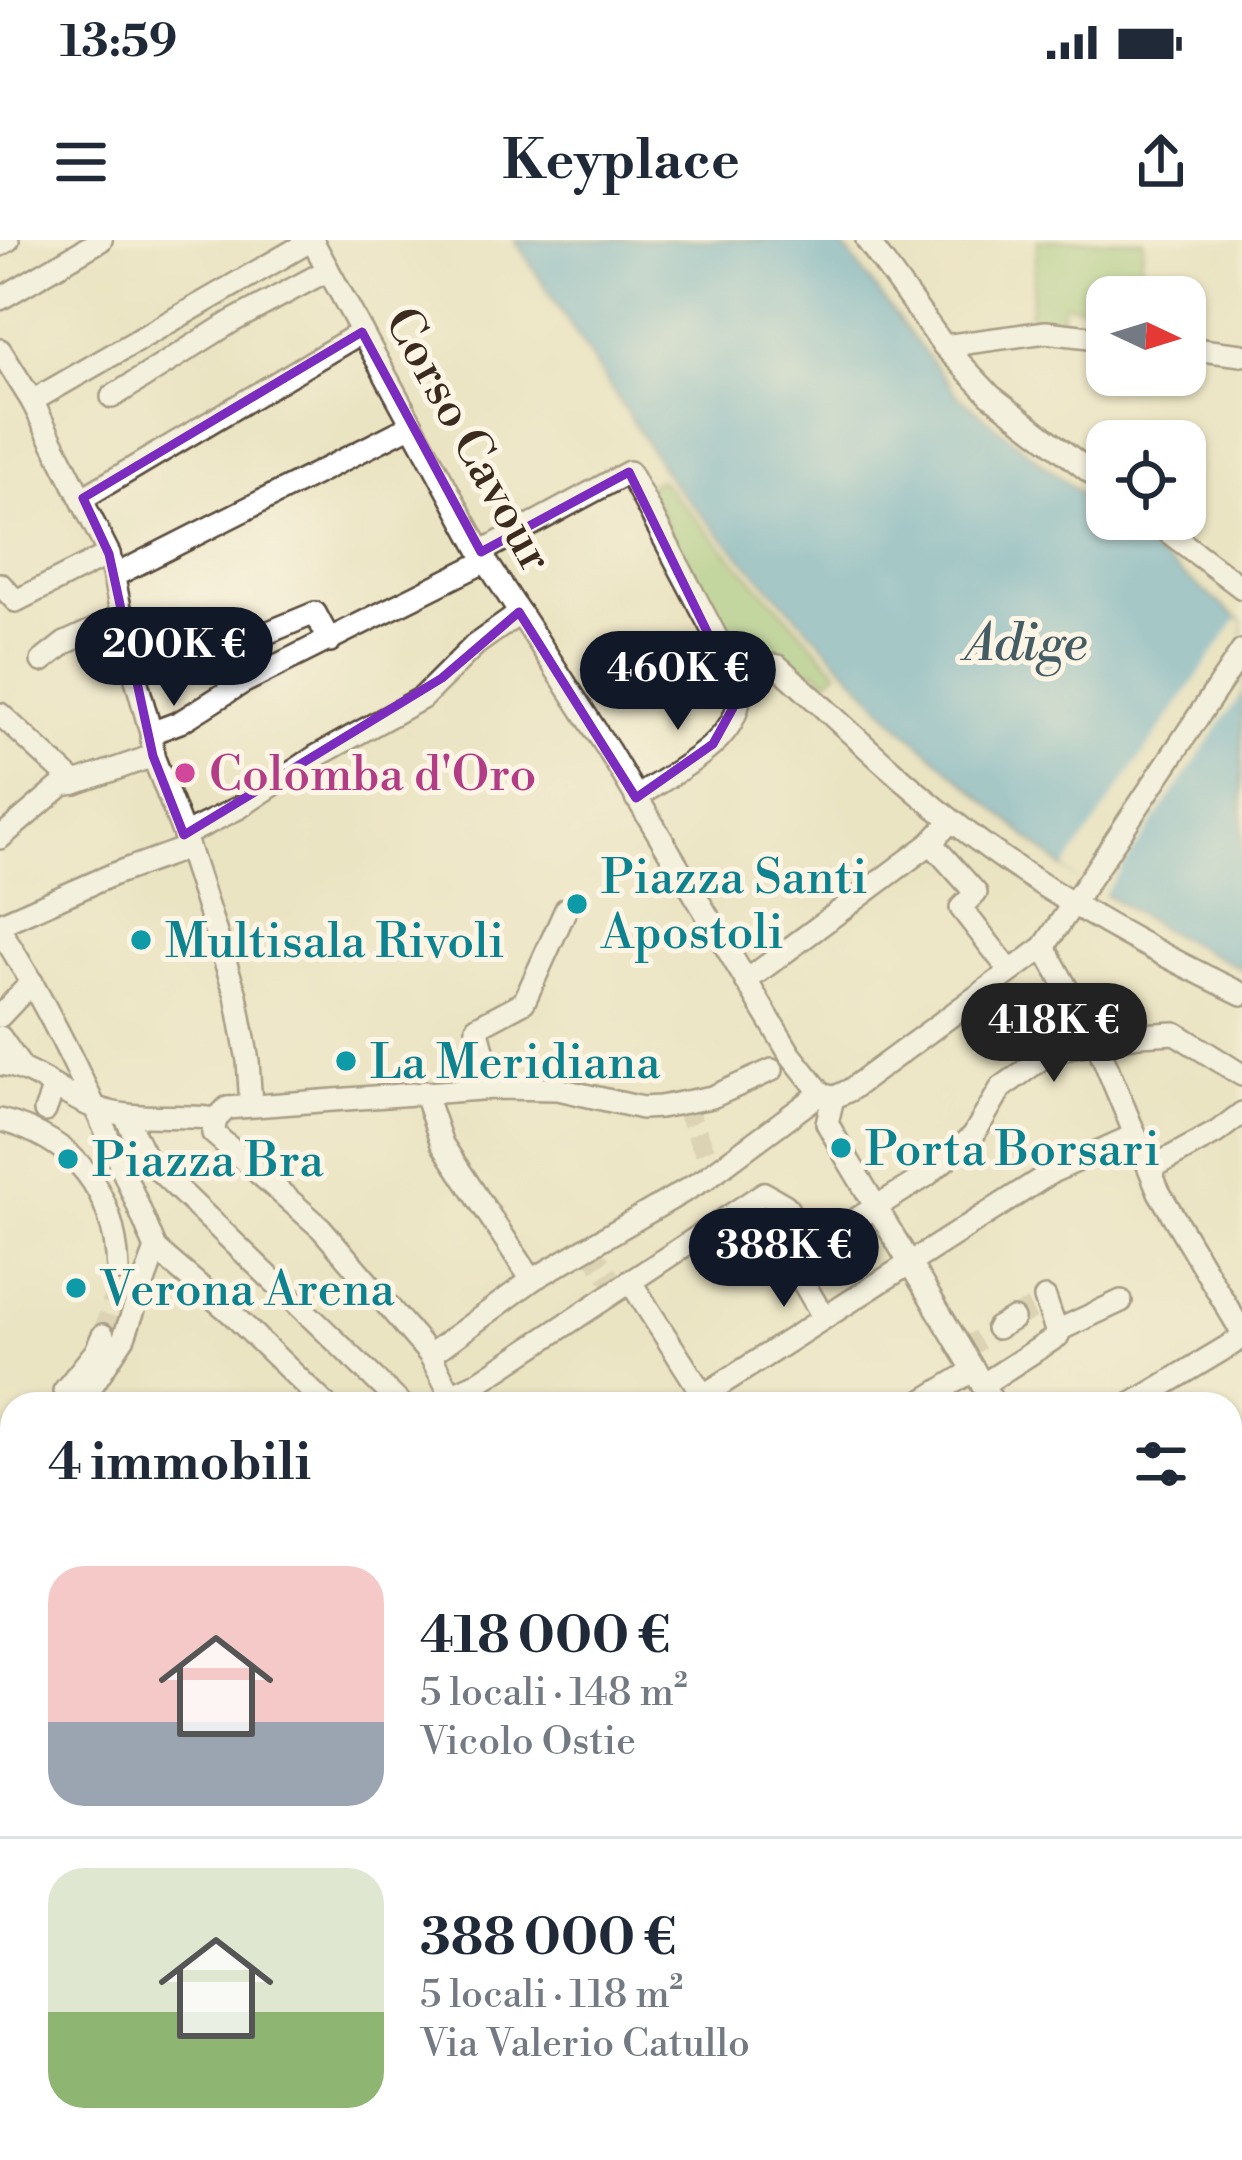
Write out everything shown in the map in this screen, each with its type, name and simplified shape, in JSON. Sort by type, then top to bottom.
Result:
[{"type":"street","points":[[0,244],[8,240]]},
{"type":"street","points":[[0,299],[101,240]]},
{"type":"street","points":[[32,400],[312,240]]},
{"type":"street","name":"Corso Cavour","points":[[312,240],[484,556],[790,1054],[827,1095]]},
{"type":"street","points":[[867,240],[944,346],[990,395],[1086,469]]},
{"type":"street","points":[[112,397],[231,322],[328,270]]},
{"type":"street","points":[[83,498],[362,332]]},
{"type":"street","points":[[944,346],[1046,332],[1086,337]]},
{"type":"street","points":[[0,350],[83,498],[111,565],[152,745],[236,994],[250,1105]]},
{"type":"street","points":[[1206,351],[1242,355]]},
{"type":"street","points":[[0,584],[16,601],[111,565],[412,425]]},
{"type":"street","points":[[0,838],[62,785],[152,745],[228,691],[330,641],[628,472],[733,668],[739,698],[730,725],[713,744],[636,798]]},
{"type":"street","points":[[1180,540],[1237,580]]},
{"type":"street","points":[[269,632],[315,613],[330,641]]},
{"type":"street","points":[[313,1392],[156,1249],[94,1108],[0,927],[185,842],[315,757],[422,698],[475,645],[520,613]]},
{"type":"street","points":[[42,661],[65,643],[122,617]]},
{"type":"street","points":[[430,1355],[532,1280],[706,1179],[827,1095],[850,1090],[1044,947],[1242,652]]},
{"type":"street","points":[[733,668],[745,662],[778,666],[951,821],[1077,893],[1159,954],[1242,994]]},
{"type":"street","points":[[0,714],[71,780]]},
{"type":"street","points":[[746,981],[931,844],[951,821]]},
{"type":"street","points":[[931,844],[976,893],[962,908],[1010,971]]},
{"type":"street","points":[[493,1088],[477,1027],[524,1003],[566,909]]},
{"type":"street","points":[[1044,947],[1097,1043],[1159,1192],[1242,1335],[1151,1392]]},
{"type":"street","points":[[0,1016],[32,982]]},
{"type":"street","points":[[824,1318],[796,1270],[817,1255],[829,1237],[926,1176],[973,1136],[1001,1088],[1041,1059],[1070,1047],[1175,1033],[1242,1075]]},
{"type":"street","points":[[0,1037],[11,1066],[94,1108],[125,1116],[180,1114],[216,1119]]},
{"type":"street","points":[[450,1392],[430,1355],[321,1228],[213,1133],[216,1119],[227,1108],[250,1105],[493,1088],[558,1089],[642,1108],[712,1096],[772,1070]]},
{"type":"street","points":[[45,1111],[54,1087]]},
{"type":"street","points":[[424,1092],[442,1144],[532,1280]]},
{"type":"street","points":[[827,1095],[827,1123],[983,1386],[1058,1336],[1043,1302]]},
{"type":"street","points":[[1151,1168],[1242,1113]]},
{"type":"street","points":[[125,1116],[146,1158],[389,1392]]},
{"type":"street","points":[[0,1120],[63,1149],[97,1184],[112,1222],[118,1270]]},
{"type":"street","points":[[713,1392],[1052,1172],[1135,1135]]},
{"type":"street","points":[[464,1392],[764,1193],[785,1205],[817,1255]]},
{"type":"street","points":[[80,1392],[124,1337],[156,1249]]},
{"type":"street","points":[[630,1282],[703,1392]]},
{"type":"street","points":[[1059,1330],[1121,1300]]},
{"type":"street","points":[[65,1392],[103,1335]]},
{"type":"highlighted area","points":[[362,332],[481,552],[629,472],[739,697],[713,744],[636,798],[519,612],[442,678],[184,835],[153,756],[109,554],[83,498]]},
{"type":"green space","points":[[1038,240],[1144,240],[1140,276],[1086,276],[1086,306],[1063,304],[1060,325],[1034,322],[1030,313]]},
{"type":"green space","points":[[659,479],[838,671],[828,680],[815,670],[804,677],[787,659],[760,658],[733,646],[646,487]]},
{"type":"water","name":"Adige","points":[[515,240],[809,240],[842,245],[957,395],[1086,498],[1086,540],[1139,540],[1242,621],[1242,969],[1167,932],[1064,869],[902,728],[673,484]]},
{"type":"pier","points":[[1238,618],[1242,621],[1242,692],[1103,896],[1064,869]]},
{"type":"tunnel","points":[[684,1104],[714,1172]]},
{"type":"tunnel","points":[[589,1248],[618,1290]]},
{"type":"tunnel","points":[[103,1335],[118,1270]]},
{"type":"tunnel","points":[[1013,1319],[1039,1305]]},
{"type":"tunnel","points":[[962,1351],[997,1328]]},
{"type":"place","name":"Colomba d'Oro","points":[[185,773]]},
{"type":"place","name":"Piazza Santi Apostoli","points":[[577,904]]},
{"type":"place","name":"Multisala Rivoli","points":[[141,940]]},
{"type":"place","name":"La Meridiana","points":[[346,1061]]},
{"type":"place","name":"Porta Borsari","points":[[841,1148]]},
{"type":"place","name":"Piazza Bra","points":[[68,1159]]},
{"type":"place","name":"Verona Arena","points":[[76,1288]]}]
